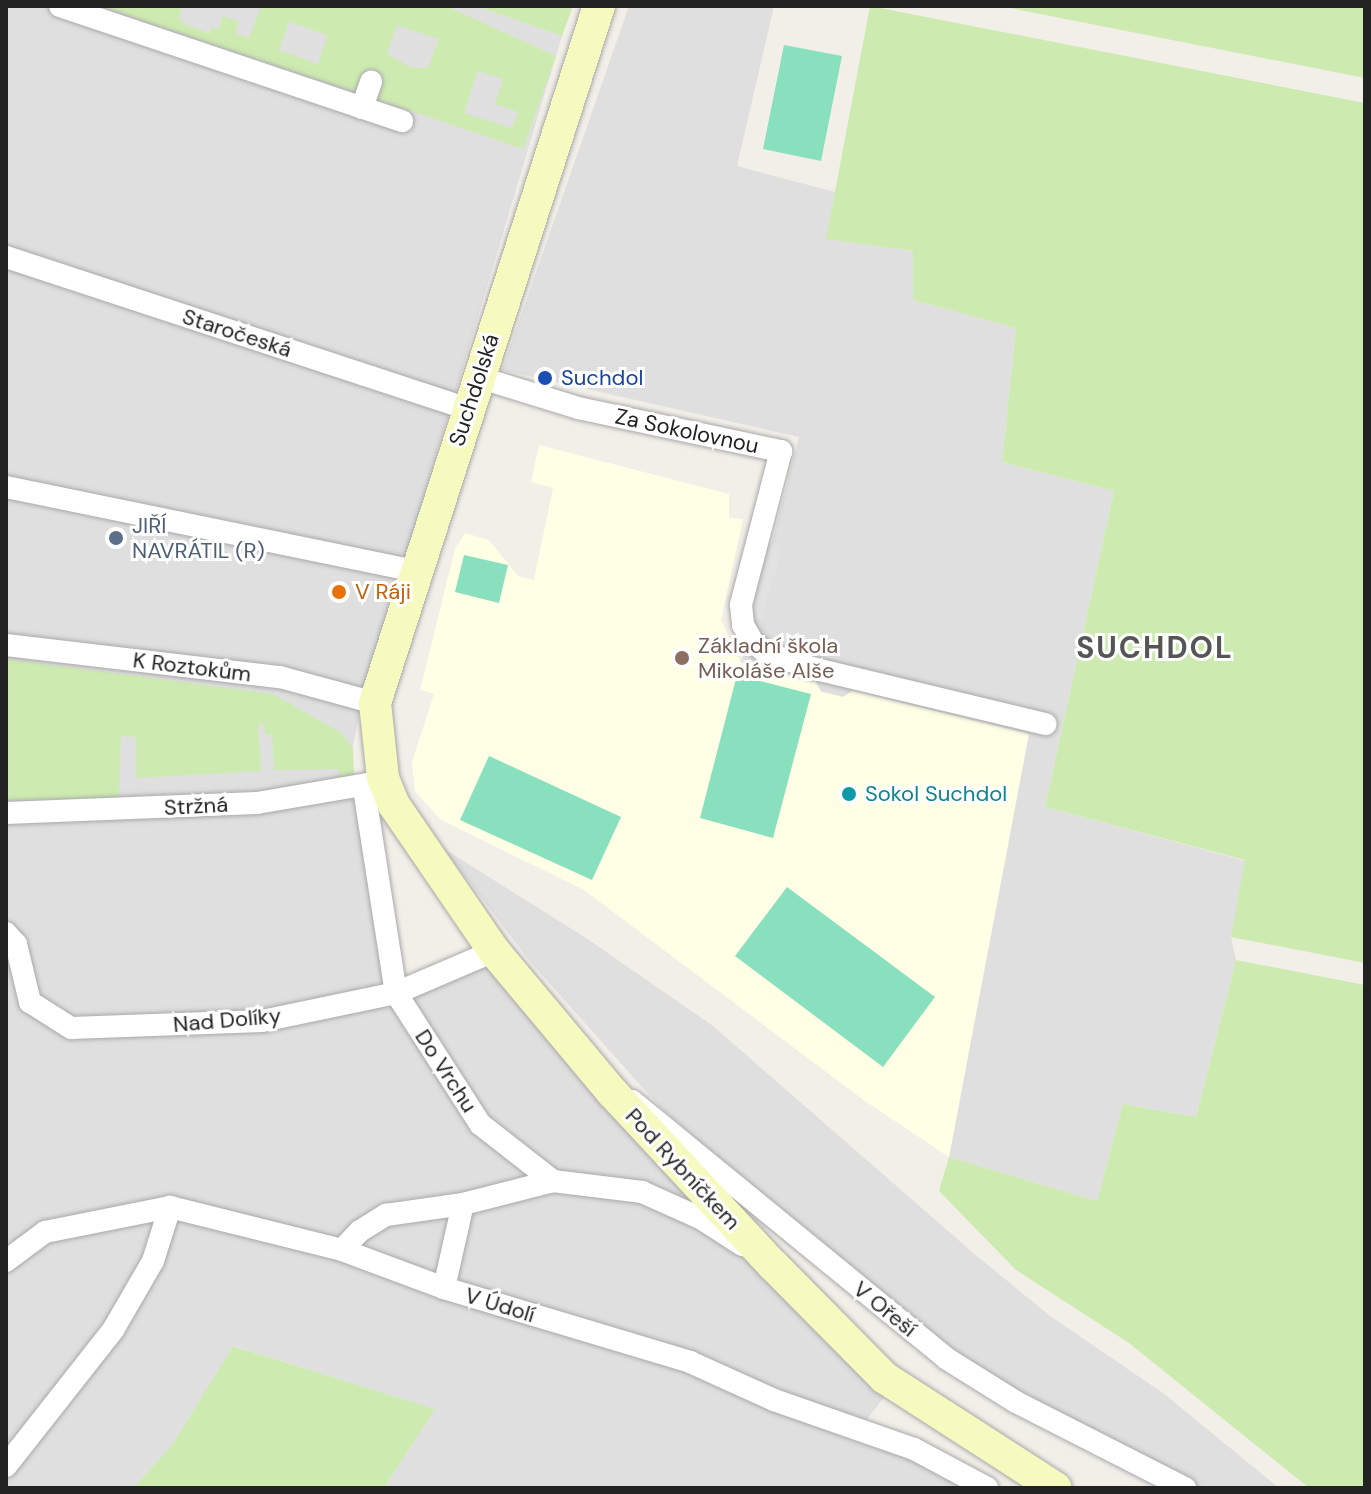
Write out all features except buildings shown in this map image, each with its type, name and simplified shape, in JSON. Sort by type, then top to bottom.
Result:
[{"type":"street","points":[[60,6],[402,121]]},
{"type":"street","name":"Suchdolská","points":[[374,783],[375,703],[599,6]]},
{"type":"street","points":[[362,108],[371,82]]},
{"type":"street","name":"Staročeská","points":[[6,257],[468,409]]},
{"type":"street","name":"Za Sokolovnou","points":[[478,377],[578,408],[781,451],[741,605],[743,625],[753,642],[768,654],[816,669],[1045,724]]},
{"type":"street","points":[[6,487],[415,571]]},
{"type":"street","name":"K Roztokům","points":[[6,645],[280,677],[375,703]]},
{"type":"street","name":"Stržná","points":[[6,813],[257,803],[374,783]]},
{"type":"street","name":"Pod Rybníčkem","points":[[374,783],[394,805],[494,951],[612,1092],[773,1265],[885,1378],[1056,1488]]},
{"type":"street","name":"Do Vrchu","points":[[374,783],[396,993],[480,1124],[553,1181]]},
{"type":"street","name":"Nad Dolíky","points":[[6,933],[16,944],[30,1002],[71,1028],[262,1021],[396,993],[494,951]]},
{"type":"street","name":"V Ořeší","points":[[612,1092],[643,1106],[947,1359],[1016,1402],[1185,1488]]},
{"type":"street","points":[[342,1250],[386,1215],[463,1204],[553,1181],[642,1192],[702,1219],[773,1265]]},
{"type":"street","points":[[444,1288],[463,1204]]},
{"type":"street","points":[[6,1466],[113,1330],[153,1261],[170,1207]]},
{"type":"street","name":"V Údolí","points":[[6,1261],[45,1232],[170,1207],[342,1250],[444,1288],[690,1362],[774,1400],[914,1449],[987,1488]]},
{"type":"shaded area","points":[[6,6],[476,6],[562,36],[359,714],[352,752],[355,801],[388,1008],[488,964],[888,1392],[851,1440],[910,1459],[962,1488],[384,1488],[434,1409],[234,1346],[172,1445],[133,1488],[6,1488]]},
{"type":"shaded area","points":[[629,6],[774,6],[737,166],[835,192],[827,239],[913,251],[913,300],[1016,328],[1002,462],[1114,491],[1045,807],[1246,861],[1231,937],[1236,960],[1196,1117],[1123,1104],[1097,1201],[949,1157],[1028,734],[853,691],[843,697],[821,691],[815,681],[741,663],[799,437],[502,370]]},
{"type":"shaded area","points":[[539,445],[729,494],[729,518],[743,519],[721,620],[741,663],[815,681],[821,692],[843,697],[853,691],[1029,734],[949,1157],[865,1101],[584,890],[441,820],[415,791],[412,762],[434,694],[420,690],[455,549],[465,533],[489,540],[518,576],[534,580],[553,488],[531,482]]},
{"type":"shaded area","points":[[767,542],[783,546],[761,620],[748,617]]},
{"type":"shaded area","points":[[443,848],[586,938],[713,1026],[1050,1316],[1163,1393],[1279,1488],[1153,1488],[1163,1468],[1013,1391],[894,1314],[659,1106],[532,964]]},
{"type":"green space","points":[[100,6],[182,6],[179,17],[184,24],[209,33],[211,28],[218,30],[223,16],[239,22],[235,33],[249,38],[261,6],[446,6],[556,56],[523,149]],"holes":[[[289,22],[328,35],[318,64],[279,50]],[[397,25],[439,39],[428,68],[412,68],[387,54]],[[478,71],[503,79],[495,104],[518,112],[512,128],[464,113]]]},
{"type":"green space","points":[[476,6],[573,6],[562,36]]},
{"type":"green space","points":[[870,6],[1365,103],[1365,963],[1231,937],[1245,860],[1045,807],[1114,491],[1002,462],[1016,328],[913,300],[913,251],[826,239]]},
{"type":"green space","points":[[1000,6],[1365,6],[1365,78]]},
{"type":"green space","points":[[784,45],[842,56],[821,161],[763,149]]},
{"type":"green space","points":[[464,555],[508,565],[499,603],[455,592]]},
{"type":"green space","points":[[6,659],[273,694],[340,732],[353,748],[354,776],[340,786],[338,769],[274,770],[272,734],[265,734],[264,724],[258,725],[261,771],[136,778],[136,737],[121,736],[119,803],[6,800]]},
{"type":"green space","points":[[737,675],[811,694],[773,838],[700,818]]},
{"type":"green space","points":[[489,756],[621,817],[592,880],[460,820]]},
{"type":"green space","points":[[787,887],[935,997],[883,1067],[735,956]]},
{"type":"green space","points":[[1236,960],[1365,985],[1365,1488],[1309,1488],[1129,1343],[1016,1270],[939,1191],[949,1157],[1097,1201],[1123,1104],[1196,1117]]},
{"type":"green space","points":[[233,1346],[435,1409],[384,1488],[133,1488],[172,1445]]},
{"type":"place","name":"Suchdol","points":[[545,378]]},
{"type":"place","name":"JIŘÍ NAVRÁTIL (R)","points":[[116,538]]},
{"type":"place","name":"V Ráji","points":[[339,592]]},
{"type":"place","name":"Základní škola Mikoláše Alše","points":[[682,658]]},
{"type":"place","name":"Sokol Suchdol","points":[[849,794]]},
{"type":"district","name":"SUCHDOL","points":[[1155,648]]}]
